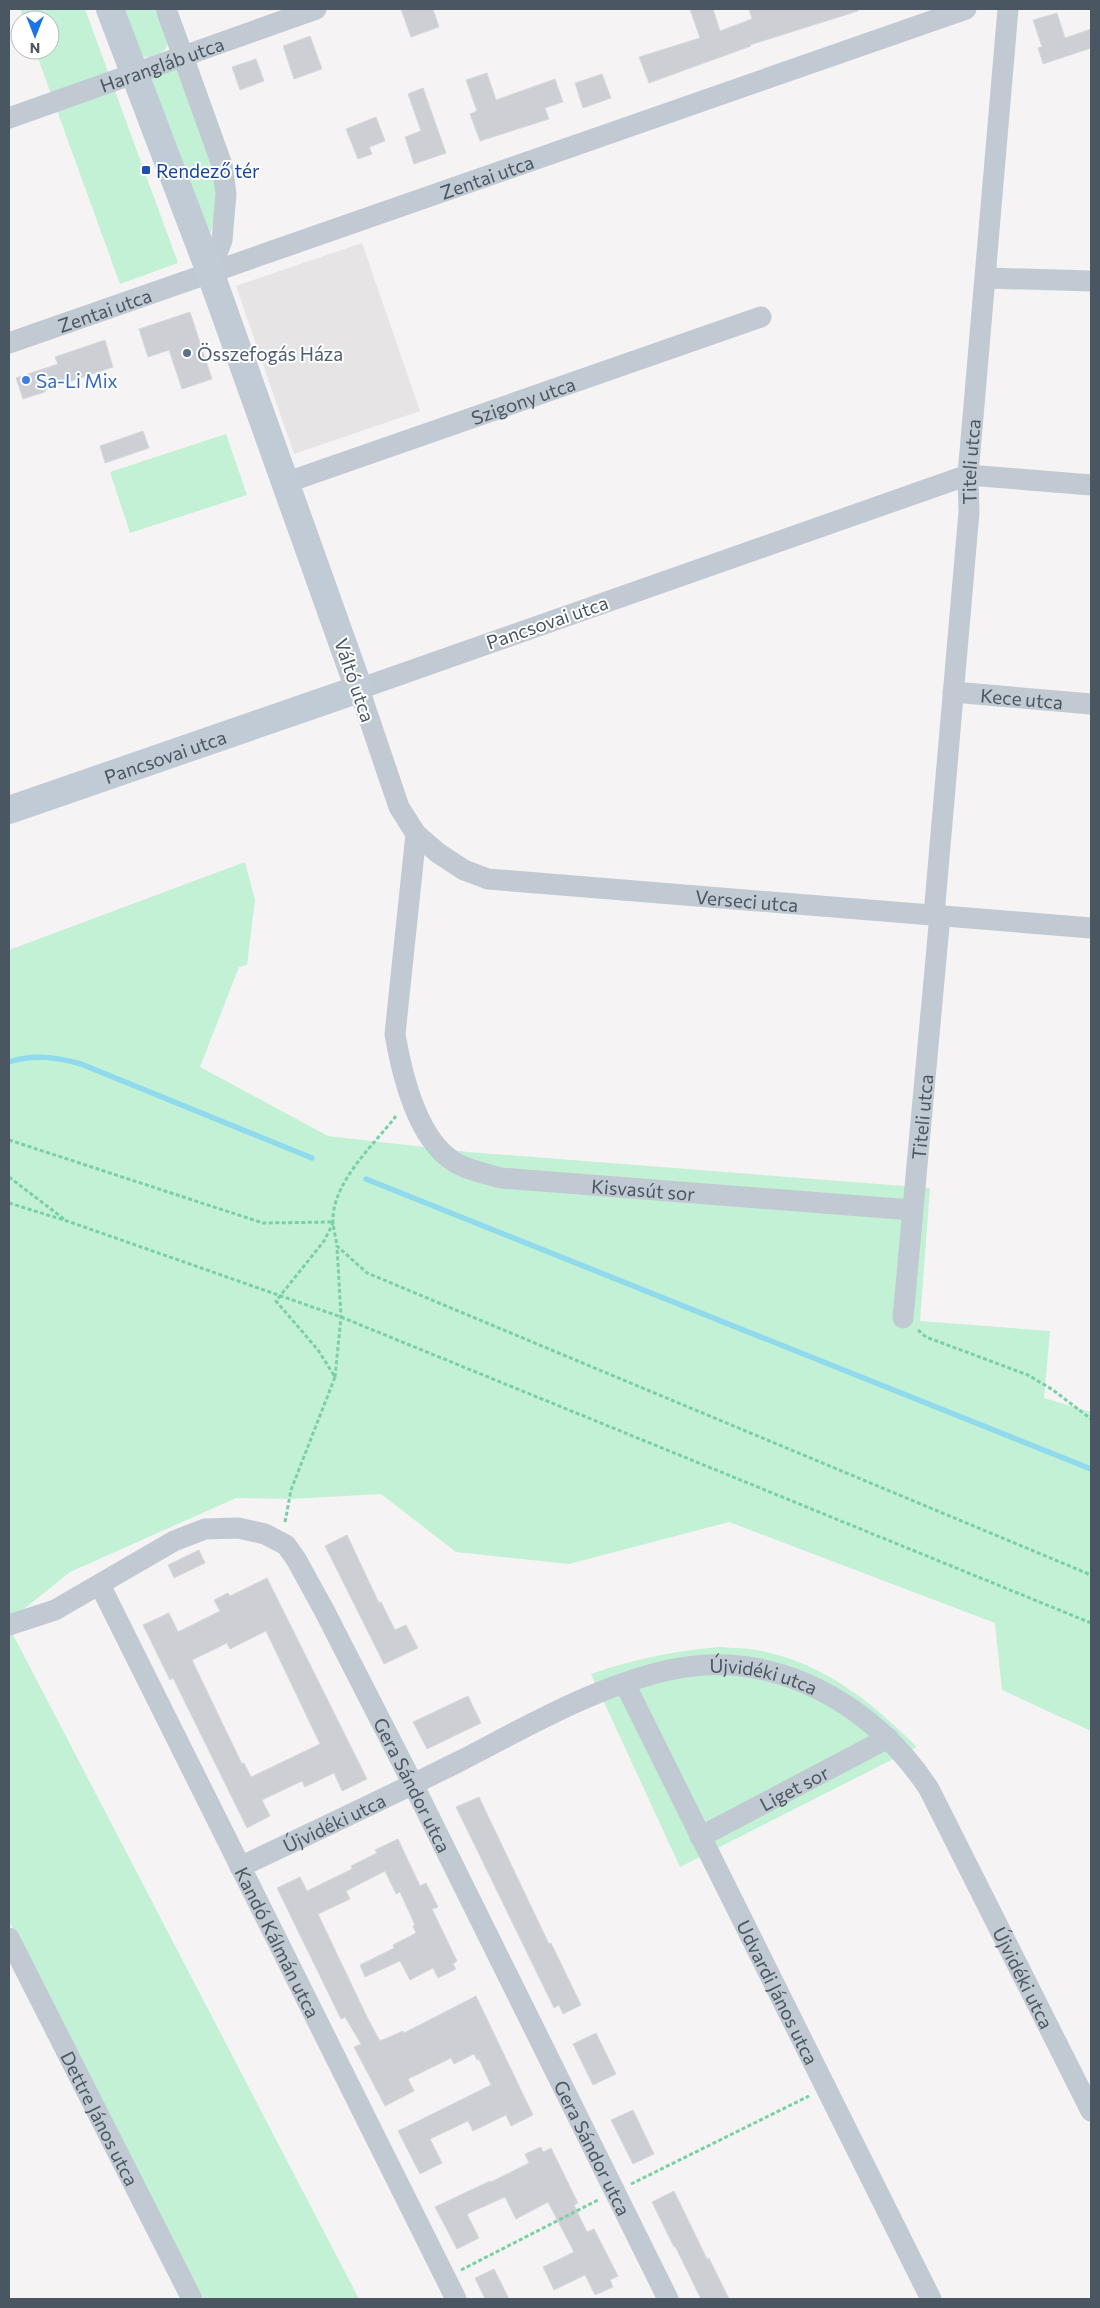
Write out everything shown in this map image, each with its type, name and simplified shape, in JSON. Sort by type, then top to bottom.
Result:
[{"type":"street","points":[[110,9],[133,74],[210,272]]},
{"type":"street","points":[[166,9],[222,165],[226,194],[222,240],[210,272]]},
{"type":"street","name":"Harangláb utca","points":[[9,118],[316,9]]},
{"type":"street","name":"Zentai utca","points":[[9,343],[966,9]]},
{"type":"street","name":"Titeli utca","points":[[903,1318],[969,512],[968,475],[1008,9]]},
{"type":"street","name":"Váltó utca","points":[[210,272],[359,689],[399,807],[416,834]]},
{"type":"street","points":[[986,278],[1091,281]]},
{"type":"street","name":"Szigony utca","points":[[285,483],[761,318]]},
{"type":"street","name":"Pancsovai utca","points":[[9,810],[968,475],[1091,485]]},
{"type":"street","name":"Kece utca","points":[[953,692],[1091,704]]},
{"type":"street","points":[[411,1098],[400,1067],[395,1034],[416,834]]},
{"type":"street","name":"Verseci utca","points":[[416,834],[438,853],[464,870],[488,880],[1091,928]]},
{"type":"street","name":"Kisvasút sor","points":[[411,1098],[424,1127],[439,1150],[459,1165],[500,1178],[912,1210]]},
{"type":"street","name":"Gera Sándor utca","points":[[9,1625],[55,1610],[174,1541],[205,1529],[238,1528],[265,1534],[286,1545],[296,1559],[324,1610],[413,1784],[668,2299]]},
{"type":"street","name":"Kandó Kálmán utca","points":[[100,1585],[456,2299]]},
{"type":"street","name":"Újvidéki utca","points":[[240,1867],[586,1698],[671,1670],[695,1666],[720,1665],[768,1671],[813,1685],[834,1695],[872,1722],[913,1764],[929,1788],[1091,2111]]},
{"type":"street","name":"Udvardi János utca","points":[[625,1684],[931,2299]]},
{"type":"street","name":"Liget sor","points":[[700,1837],[888,1738]]},
{"type":"street","name":"Dettre János utca","points":[[9,1938],[192,2299]]},
{"type":"path","points":[[335,1377],[318,1350],[276,1301],[324,1241],[333,1222],[336,1201],[354,1167],[411,1098]]},
{"type":"path","points":[[9,1140],[262,1223],[333,1222]]},
{"type":"path","points":[[9,1177],[67,1221]]},
{"type":"path","points":[[9,1203],[67,1221],[341,1317],[1091,1623]]},
{"type":"path","points":[[286,1545],[284,1515],[291,1490],[335,1377],[341,1317],[337,1246],[333,1222]]},
{"type":"path","points":[[337,1246],[367,1273],[1091,1576]]},
{"type":"path","points":[[903,1318],[926,1337],[1028,1375],[1053,1390],[1091,1419]]},
{"type":"path","points":[[446,2278],[614,2192],[825,2088]]},
{"type":"shaded area","points":[[362,243],[420,411],[294,454],[236,286]]},
{"type":"green space","points":[[85,9],[178,263],[120,284],[39,60],[60,60],[60,10],[20,10]]},
{"type":"green space","points":[[125,9],[154,9],[166,32],[167,45],[165,50],[153,56],[141,56]]},
{"type":"green space","points":[[178,68],[194,107],[213,171],[216,193],[215,214],[210,234],[148,95],[151,72]]},
{"type":"green space","points":[[226,434],[247,495],[130,533],[110,472]]},
{"type":"green space","points":[[245,862],[255,900],[247,965],[239,967],[200,1067],[328,1136],[468,1152],[930,1188],[920,1321],[1050,1331],[1044,1398],[1091,1412],[1091,1731],[1002,1690],[995,1623],[729,1522],[569,1564],[456,1552],[381,1494],[291,1499],[236,1498],[70,1572],[9,1621],[9,950]]},
{"type":"green space","points":[[9,1627],[359,2299],[204,2299],[9,1921]]},
{"type":"green space","points":[[719,1647],[762,1651],[785,1657],[827,1676],[847,1687],[883,1715],[917,1747],[680,1867],[591,1674],[654,1656]]},
{"type":"building","points":[[401,9],[433,9],[439,27],[411,37]]},
{"type":"building","points":[[690,9],[713,9],[720,31],[752,19],[749,9],[858,9],[858,11],[750,45],[649,83],[639,57],[700,38]]},
{"type":"building","points":[[1057,13],[1065,38],[1091,29],[1091,48],[1043,64],[1038,48],[1042,47],[1033,20]]},
{"type":"building","points":[[310,36],[322,69],[294,79],[283,46]]},
{"type":"building","points":[[256,59],[264,81],[240,90],[232,67]]},
{"type":"building","points":[[487,73],[496,100],[555,79],[563,102],[545,108],[549,119],[480,141],[470,114],[477,111],[466,80]]},
{"type":"building","points":[[602,74],[611,98],[583,108],[575,83]]},
{"type":"building","points":[[423,88],[446,153],[414,164],[405,137],[421,131],[408,94]]},
{"type":"building","points":[[376,117],[385,141],[369,147],[372,154],[358,159],[346,129]]},
{"type":"building","name":"Összefogás Háza","points":[[190,312],[212,379],[182,389],[169,350],[148,357],[139,329]]},
{"type":"building","points":[[105,340],[113,367],[23,399],[16,378],[58,364],[55,357]]},
{"type":"building","points":[[143,431],[149,448],[105,463],[100,446]]},
{"type":"building","points":[[347,1535],[379,1603],[381,1602],[395,1630],[406,1625],[418,1648],[384,1664],[325,1546]]},
{"type":"building","points":[[199,1550],[205,1563],[174,1578],[168,1565]]},
{"type":"building","points":[[267,1578],[367,1779],[342,1791],[334,1773],[305,1787],[302,1781],[262,1800],[270,1816],[247,1828],[173,1678],[170,1680],[143,1625],[169,1613],[178,1632],[220,1611],[214,1600],[228,1593],[230,1596]],"holes":[[[266,1631],[320,1744],[251,1777],[244,1763],[242,1764],[192,1660],[227,1643],[230,1649]]]},
{"type":"building","points":[[468,1696],[481,1723],[427,1749],[413,1722]]},
{"type":"building","points":[[479,1797],[549,1944],[551,1943],[581,2005],[563,2014],[559,2005],[554,2008],[456,1807]]},
{"type":"building","points":[[398,1839],[420,1886],[426,1883],[438,1907],[432,1909],[457,1961],[453,1964],[456,1969],[438,1978],[433,1968],[410,1980],[400,1961],[365,1977],[360,1965],[394,1948],[393,1945],[416,1933],[413,1926],[415,1925],[400,1892],[396,1894],[385,1871],[346,1891],[350,1899],[318,1914],[368,2019],[380,2041],[403,2031],[404,2033],[476,1996],[533,2115],[511,2126],[506,2115],[473,2131],[468,2121],[430,2139],[442,2163],[420,2174],[398,2131],[491,2085],[479,2059],[477,2060],[474,2054],[454,2064],[451,2058],[408,2079],[414,2091],[385,2106],[354,2047],[361,2044],[345,2017],[341,2019],[277,1888],[300,1877],[307,1891],[352,1869],[351,1866],[377,1853],[375,1850]]},
{"type":"building","points":[[596,2033],[616,2074],[593,2085],[573,2044]]},
{"type":"building","points":[[633,2110],[654,2154],[633,2164],[611,2120]]},
{"type":"building","points":[[541,2147],[543,2152],[551,2148],[578,2203],[574,2205],[587,2232],[594,2229],[618,2276],[610,2280],[613,2287],[595,2295],[585,2275],[554,2290],[543,2267],[574,2252],[548,2202],[516,2219],[505,2197],[467,2214],[479,2238],[457,2249],[435,2207],[529,2163],[525,2154]]},
{"type":"building","points":[[674,2191],[729,2299],[701,2299],[674,2247],[652,2202]]},
{"type":"building","points":[[494,2269],[509,2299],[485,2299],[475,2278]]},
{"type":"waterway","points":[[9,1062],[45,1057],[81,1064],[312,1158]]},
{"type":"waterway","points":[[366,1179],[1091,1469]]},
{"type":"place","name":"Rendező tér","points":[[146,170]]},
{"type":"place","name":"Összefogás Háza","points":[[187,353]]},
{"type":"place","name":"Sa-Li Mix","points":[[26,380]]}]
